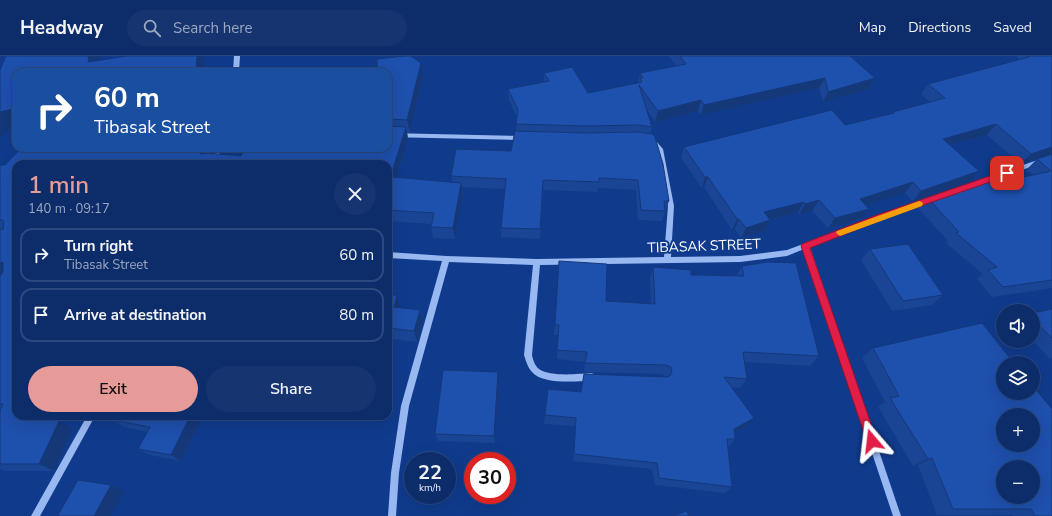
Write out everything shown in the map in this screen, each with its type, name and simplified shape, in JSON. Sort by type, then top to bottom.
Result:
[{"type":"street","points":[[236,68],[237,56]]},
{"type":"street","points":[[392,135],[529,138]]},
{"type":"street","points":[[643,140],[652,141],[658,146],[663,160],[671,206],[667,259]]},
{"type":"street","points":[[970,186],[1052,157]]},
{"type":"street","name":"TIBASAK STREET","points":[[392,255],[446,259],[537,262],[740,259],[763,257],[787,253],[880,217],[940,196]]},
{"type":"street","points":[[806,246],[858,396],[897,516]]},
{"type":"street","points":[[392,516],[395,473],[405,406],[446,259]]},
{"type":"street","points":[[537,262],[528,355],[532,365],[538,373],[549,376],[596,377]]},
{"type":"street","points":[[35,516],[89,420]]},
{"type":"building","points":[[6,56],[89,56],[88,62],[127,56],[197,56],[196,68],[12,68],[12,109],[0,112],[0,70]]},
{"type":"building","points":[[411,56],[421,63],[407,120],[392,119],[392,68],[377,68],[377,59]]},
{"type":"building","points":[[680,56],[850,56],[875,78],[828,92],[825,78],[704,105],[701,100],[658,111],[639,85],[652,127],[639,125],[585,126],[516,124],[518,110],[508,89],[549,81],[544,73],[572,67],[588,93],[642,82],[640,78],[643,78],[640,73],[686,64]]},
{"type":"building","points":[[1028,56],[1052,56],[1052,147],[1031,154],[996,124],[943,139],[979,171],[921,191],[913,182],[860,199],[869,209],[835,218],[819,200],[805,204],[804,202],[764,212],[770,220],[746,228],[739,219],[737,219],[708,177],[705,177],[684,147],[832,110],[845,125],[894,113],[893,112],[945,98],[928,84],[1029,57]]},
{"type":"building","points":[[392,126],[406,127],[392,172],[392,160],[12,160],[12,420],[59,421],[39,464],[0,464],[0,410],[3,404],[0,404],[0,276],[3,272],[3,262],[0,263],[0,229],[3,229],[4,222],[3,220],[0,220],[0,165],[5,165],[17,152],[199,152],[201,154],[208,153],[241,156],[243,152],[392,152]]},
{"type":"building","points":[[515,131],[585,133],[639,132],[652,134],[655,137],[663,164],[669,201],[664,201],[665,211],[641,210],[638,180],[599,178],[599,182],[543,180],[540,229],[501,228],[506,179],[451,176],[456,149],[511,151]]},
{"type":"building","points":[[1052,154],[1052,280],[1003,287],[988,270],[997,267],[956,233],[959,232],[927,197],[985,177],[992,184],[1051,171],[1037,159]]},
{"type":"building","points":[[392,177],[461,183],[453,228],[431,227],[434,213],[392,210]]},
{"type":"building","points":[[908,244],[943,295],[903,301],[870,249]]},
{"type":"building","points":[[559,261],[607,264],[606,301],[655,304],[653,267],[691,270],[691,275],[744,276],[742,266],[768,262],[796,263],[819,356],[743,352],[747,379],[724,377],[754,418],[734,429],[735,439],[727,439],[732,487],[659,478],[657,463],[574,454],[576,418],[545,415],[548,389],[581,392],[584,374],[666,377],[670,376],[672,371],[671,367],[666,365],[585,363],[587,352],[557,350],[559,325],[555,325]]},
{"type":"building","points":[[392,295],[397,295],[394,307],[420,310],[414,331],[392,328]]},
{"type":"building","points":[[1052,309],[1052,338],[1040,326],[1040,312]]},
{"type":"building","points":[[982,323],[996,340],[996,348],[1002,348],[1008,356],[996,356],[996,400],[1040,400],[1040,394],[1052,409],[1052,516],[1035,516],[1031,509],[953,509],[932,458],[928,459],[890,398],[899,396],[873,348]]},
{"type":"building","points":[[443,370],[498,372],[494,436],[435,434]]},
{"type":"building","points":[[113,420],[188,420],[171,455],[138,449],[150,427]]},
{"type":"building","points":[[78,480],[111,485],[94,516],[58,516],[58,515]]},
{"type":"building","points":[[687,511],[689,516],[673,516]]},
{"type":"slow traffic","points":[[840,233],[880,217],[919,204]]},
{"type":"route","points":[[872,441],[806,246],[880,217],[1007,173]]}]
